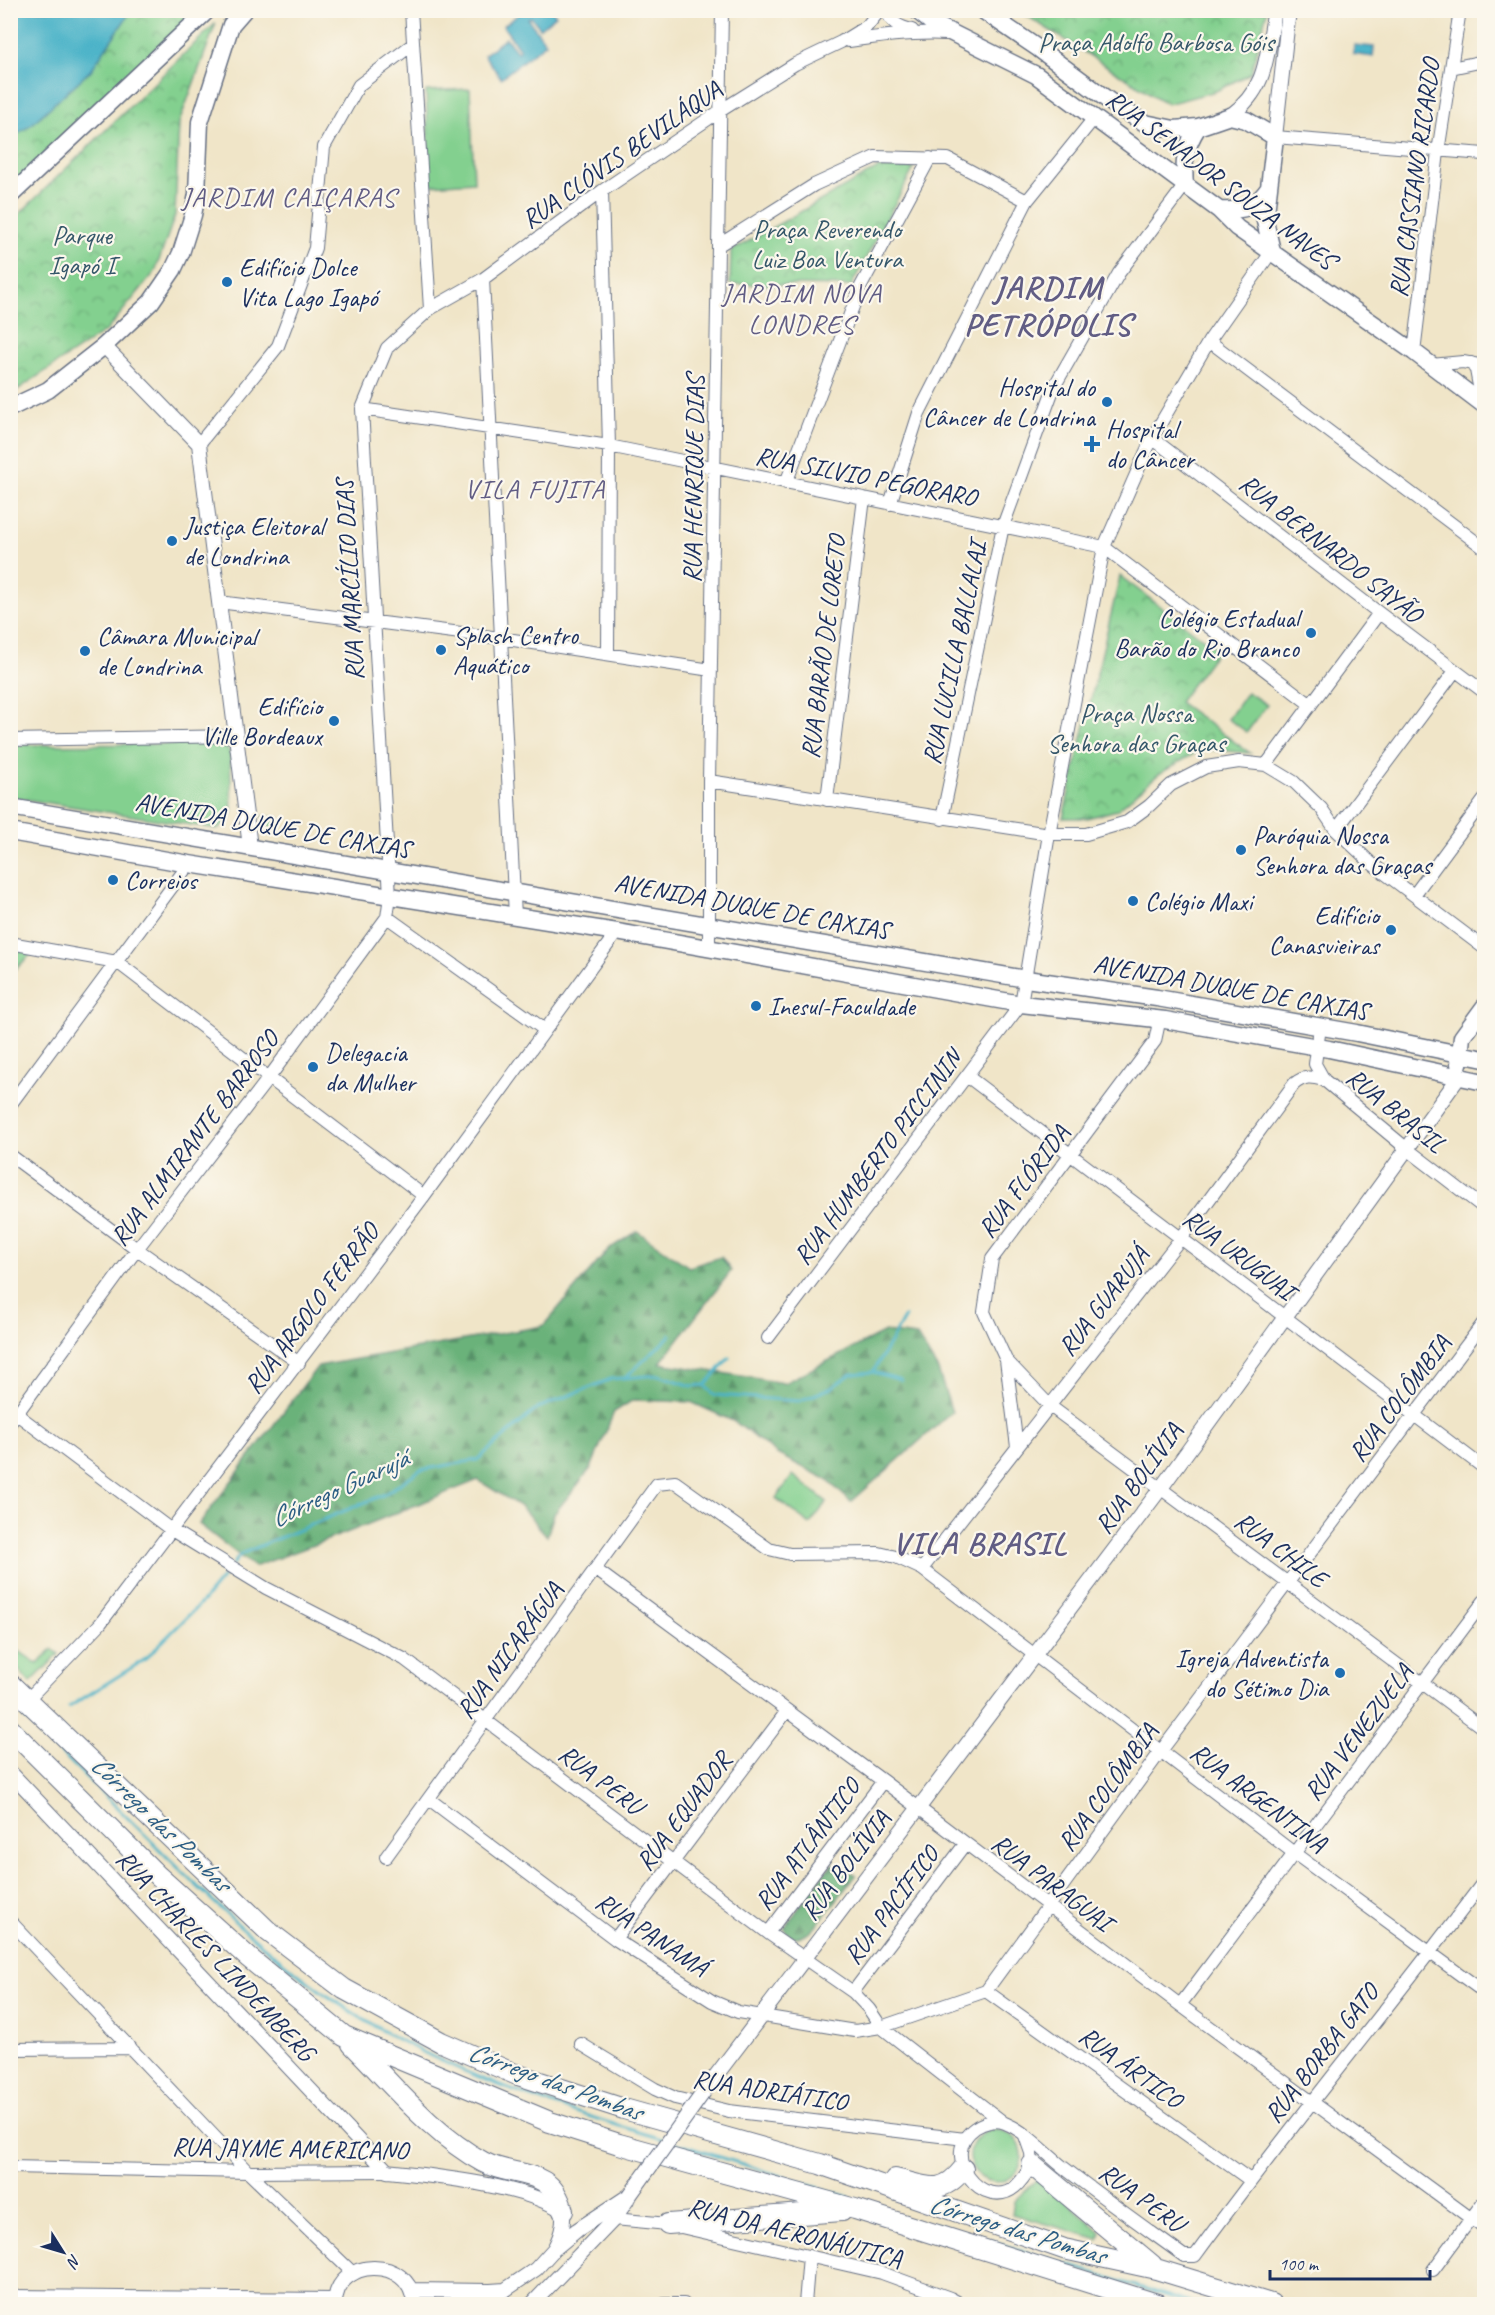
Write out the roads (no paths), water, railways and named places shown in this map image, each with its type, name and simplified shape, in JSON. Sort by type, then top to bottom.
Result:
[{"type":"highway","points":[[10,1684],[269,1932],[344,1989],[441,2042],[515,2074],[624,2109],[820,2164],[1064,2249],[1156,2269],[1271,2304]]},
{"type":"highway","points":[[10,1729],[158,1876],[249,1958],[344,2036],[446,2139],[487,2164],[531,2174],[548,2183],[560,2199],[563,2211]]},
{"type":"highway","points":[[344,2036],[550,2122],[619,2144],[855,2210],[1157,2304]]},
{"type":"highway","points":[[820,2164],[939,2188],[953,2181],[963,2169]]},
{"type":"highway","points":[[1032,2165],[1109,2232],[1156,2269]]},
{"type":"highway","points":[[668,2224],[855,2210]]},
{"type":"main road","points":[[10,196],[208,10]]},
{"type":"main road","points":[[10,408],[48,390],[104,346],[151,302],[173,270],[182,253],[197,194],[200,122],[231,25],[244,10]]},
{"type":"main road","name":"RUA SENADOR SOUZA NAVES","points":[[916,10],[932,23],[1036,75],[1185,184],[1237,228],[1431,365],[1480,392]]},
{"type":"main road","points":[[981,10],[1039,49],[1116,106],[1145,123],[1174,129],[1198,127],[1230,116],[1246,120],[1275,137],[1265,221],[1272,251]]},
{"type":"main road","points":[[1185,184],[1183,162],[1188,143],[1198,127]]},
{"type":"main road","points":[[1218,210],[1238,211],[1251,206],[1262,198],[1269,188]]},
{"type":"main road","name":"AVENIDA DUQUE DE CAXIAS","points":[[10,807],[1026,979],[1157,998],[1460,1055],[1483,1056]]},
{"type":"main road","name":"AVENIDA DUQUE DE CAXIAS","points":[[11,832],[189,864],[617,932],[1021,1004],[1163,1020],[1317,1047],[1485,1082]]},
{"type":"main road","points":[[161,859],[166,832]]},
{"type":"main road","points":[[325,886],[330,861]]},
{"type":"main road","points":[[556,922],[566,908],[573,905],[592,905]]},
{"type":"main road","points":[[818,967],[877,969],[886,961],[887,955]]},
{"type":"main road","points":[[1157,998],[1152,1008],[1163,1020],[1176,1012],[1174,1001]]},
{"type":"main road","points":[[1459,1077],[1462,1037],[1485,1007]]},
{"type":"main road","points":[[1459,1077],[1483,1056]]},
{"type":"street","points":[[411,10],[430,309]]},
{"type":"street","name":"RUA HENRIQUE DIAS","points":[[709,948],[709,782],[722,10]]},
{"type":"street","name":"RUA CLÓVIS BEVILÁQUA","points":[[430,309],[483,279],[602,191],[720,111],[795,64],[841,42],[867,26],[880,10]]},
{"type":"street","points":[[886,10],[891,21],[899,27],[921,32]]},
{"type":"street","points":[[1230,116],[1246,104],[1261,80],[1277,10]]},
{"type":"street","points":[[1289,10],[1275,137],[1485,154]]},
{"type":"street","name":"RUA CASSIANO RICARDO","points":[[1414,352],[1438,152],[1460,10]]},
{"type":"street","name":"RUA CLÓVIS BEVILÁQUA","points":[[841,42],[921,32],[954,34]]},
{"type":"street","points":[[199,444],[278,346],[315,248],[324,147],[359,85],[412,44]]},
{"type":"street","points":[[1451,68],[1485,61]]},
{"type":"street","points":[[890,504],[919,413],[1027,201],[1095,117]]},
{"type":"street","points":[[719,245],[814,185],[875,157],[948,159],[1027,201]]},
{"type":"street","points":[[786,483],[860,288],[930,158]]},
{"type":"street","name":"RUA LUCILLA BALLALAI","points":[[942,819],[1003,526],[1054,387],[1119,273],[1185,184]]},
{"type":"street","points":[[602,191],[609,446],[609,654]]},
{"type":"street","points":[[1021,1004],[1049,834],[1104,547],[1152,438],[1209,340],[1272,251]]},
{"type":"street","points":[[483,279],[515,916]]},
{"type":"street","name":"RUA MARCÍLIO DIAS","points":[[388,872],[362,409],[387,348],[430,309]]},
{"type":"street","points":[[1209,340],[1485,548]]},
{"type":"street","points":[[104,346],[199,444],[250,847]]},
{"type":"street","points":[[1431,365],[1446,362],[1485,366]]},
{"type":"street","points":[[1471,363],[1476,370],[1480,392]]},
{"type":"street","name":"RUA SILVIO PEGORARO","points":[[362,409],[609,446],[1104,547],[1311,705]]},
{"type":"street","name":"RUA BERNARDO SAYÃO","points":[[1152,438],[1379,614],[1485,692]]},
{"type":"street","name":"RUA BARÃO DE LORETO","points":[[827,800],[864,498]]},
{"type":"street","points":[[219,602],[375,624],[500,638],[711,670]]},
{"type":"street","points":[[1266,765],[1379,614]]},
{"type":"street","points":[[1336,830],[1455,671]]},
{"type":"street","points":[[13,740],[237,736]]},
{"type":"street","points":[[709,782],[1049,834],[1086,834],[1127,822],[1149,806],[1171,785],[1206,767],[1239,762],[1266,765],[1294,782],[1321,808],[1336,830],[1371,863],[1485,948]]},
{"type":"street","points":[[1414,895],[1485,800]]},
{"type":"street","points":[[10,1105],[189,864]]},
{"type":"street","name":"RUA ALMIRANTE BARROSO","points":[[13,1416],[387,917],[390,896],[388,872]]},
{"type":"street","points":[[387,917],[545,1030]]},
{"type":"street","name":"RUA ARGOLO FERRÃO","points":[[27,1700],[100,1624],[424,1196],[617,932]]},
{"type":"street","points":[[10,942],[117,962],[424,1196]]},
{"type":"street","name":"RUA HUMBERTO PICCININ","points":[[768,1338],[1021,1004]]},
{"type":"street","name":"RUA FLÓRIDA","points":[[1050,1406],[1006,1360],[984,1312],[992,1258],[1155,1041],[1158,1027],[1163,1020]]},
{"type":"street","name":"RUA BRASIL","points":[[1320,1027],[1316,1067],[1324,1080],[1406,1148],[1485,1208]]},
{"type":"street","name":"RUA URUGUAI","points":[[967,1076],[1485,1468]]},
{"type":"street","name":"RUA GUARUJÁ","points":[[922,1569],[1180,1238],[1294,1084],[1301,1078],[1308,1077],[1324,1080]]},
{"type":"street","name":"RUA BOLÍVIA","points":[[532,2304],[614,2219],[760,2016],[1161,1488],[1459,1077]]},
{"type":"street","points":[[10,1155],[137,1249],[299,1363]]},
{"type":"street","name":"RUA COLÔMBIA","points":[[986,1991],[1161,1751],[1485,1322]]},
{"type":"street","points":[[1006,1360],[1017,1447]]},
{"type":"street","name":"RUA CHILE","points":[[1050,1406],[1485,1729]]},
{"type":"street","name":"RUA PERU","points":[[13,1416],[170,1529],[267,1588],[404,1659],[768,1933],[853,1992],[869,2009],[881,2027],[1003,2122]]},
{"type":"street","name":"RUA ARGENTINA","points":[[675,1482],[769,1549],[790,1554],[879,1553],[896,1557],[922,1569],[1294,1853],[1485,1992]]},
{"type":"street","name":"RUA NICARÁGUA","points":[[386,1857],[657,1484],[675,1482]]},
{"type":"street","name":"RUA PARAGUAI","points":[[595,1569],[883,1781],[1180,2005],[1485,2228]]},
{"type":"street","name":"RUA VENEZUELA","points":[[1180,2005],[1485,1601]]},
{"type":"street","name":"RUA EQUADOR","points":[[615,1939],[787,1711]]},
{"type":"street","name":"RUA CHARLES LINDEMBERG","points":[[10,1772],[387,2171]]},
{"type":"street","name":"RUA ATLÂNTICO","points":[[768,1933],[883,1781]]},
{"type":"street","name":"RUA PANAMÁ","points":[[429,1799],[615,1939],[712,2001],[738,2012],[855,2031],[881,2027]]},
{"type":"street","name":"RUA PACÍFICO","points":[[853,1992],[965,1844]]},
{"type":"street","name":"RUA BORBA GATO","points":[[1195,2256],[1250,2180],[1485,1881]]},
{"type":"street","points":[[10,1921],[15,1931],[131,2048],[248,2172],[358,2272]]},
{"type":"street","points":[[881,2027],[986,1991]]},
{"type":"street","name":"RUA ÁRTICO","points":[[986,1991],[1250,2180]]},
{"type":"street","name":"RUA ADRIÁTICO","points":[[581,2044],[655,2089],[675,2098],[729,2111],[965,2139]]},
{"type":"street","points":[[10,2049],[131,2048]]},
{"type":"street","points":[[977,2103],[982,2124]]},
{"type":"street","points":[[1003,2122],[1025,2136],[1031,2153],[1032,2165],[1014,2188],[1005,2193],[988,2192],[978,2186],[963,2169],[961,2151],[965,2139],[982,2124],[1003,2122]]},
{"type":"street","name":"RUA PERU","points":[[1025,2136],[1064,2168],[1184,2256],[1195,2256]]},
{"type":"street","name":"RUA PERU","points":[[1032,2165],[1064,2168]]},
{"type":"street","name":"RUA JAYME AMERICANO","points":[[10,2167],[248,2172],[387,2171],[434,2176],[532,2196],[563,2211]]},
{"type":"street","points":[[411,2290],[505,2290],[536,2269],[577,2230],[630,2195]]},
{"type":"street","points":[[1433,2270],[1485,2201]]},
{"type":"street","points":[[555,2249],[561,2237],[563,2211]]},
{"type":"street","name":"RUA DA AERONÁUTICA","points":[[614,2219],[668,2224],[882,2273],[961,2304]]},
{"type":"street","points":[[805,2304],[809,2256]]},
{"type":"street","points":[[10,2297],[102,2301],[335,2302],[340,2286],[358,2272],[375,2267],[388,2269],[399,2275],[411,2290],[414,2304]]},
{"type":"street","points":[[664,2304],[684,2304]]},
{"type":"water","points":[[11,10],[131,11],[91,70],[33,123],[11,139]]},
{"type":"water","points":[[523,11],[552,11],[556,15],[540,28],[531,17],[528,19],[546,43],[501,78],[484,55],[506,38],[517,52],[520,50],[503,26]]},
{"type":"water","points":[[1354,45],[1374,47],[1373,57],[1353,54]]},
{"type":"waterway","points":[[873,1372],[905,1317]]},
{"type":"waterway","points":[[626,1377],[671,1335]]},
{"type":"waterway","points":[[705,1386],[729,1358]]},
{"type":"waterway","name":"Córrego Guarujá","points":[[233,1564],[241,1554],[385,1494],[420,1470],[477,1460],[538,1408],[611,1379],[659,1375],[692,1386],[704,1385],[715,1395],[799,1401],[831,1388],[851,1374],[873,1372],[901,1380]]},
{"type":"waterway","name":"Córrego Guarujá","points":[[69,1707],[144,1660],[203,1601],[229,1570]]},
{"type":"waterway","name":"Córrego das Pombas","points":[[10,1703],[206,1895],[301,1977],[335,2001],[370,2024],[407,2044],[470,2073],[534,2098],[665,2140]]},
{"type":"waterway","name":"Córrego das Pombas","points":[[672,2142],[851,2198]]},
{"type":"waterway","name":"Córrego das Pombas","points":[[935,2224],[1194,2304]]},
{"type":"place","name":"Edifício Dolce Vita Lago Igapó","points":[[227,282]]},
{"type":"place","name":"Hospital do Câncer de Londrina","points":[[1107,402]]},
{"type":"place","name":"Hospital do Câncer","points":[[1092,444]]},
{"type":"place","name":"Justiça Eleitoral de Londrina","points":[[172,541]]},
{"type":"place","name":"Colégio Estadual Barão do Rio Branco","points":[[1311,633]]},
{"type":"place","name":"Splash Centro Aquático","points":[[441,650]]},
{"type":"place","name":"Câmara Municipal de Londrina","points":[[85,651]]},
{"type":"place","name":"Edifício Ville Bordeaux","points":[[334,721]]},
{"type":"place","name":"Paróquia Nossa Senhora das Graças","points":[[1241,850]]},
{"type":"place","name":"Correios","points":[[113,880]]},
{"type":"place","name":"Colégio Maxi","points":[[1133,901]]},
{"type":"place","name":"Edifício Canasvieiras","points":[[1391,930]]},
{"type":"place","name":"Inesul-Faculdade","points":[[756,1006]]},
{"type":"place","name":"Delegacia da Mulher","points":[[313,1067]]},
{"type":"place","name":"Igreja Adventista do Sétimo Dia","points":[[1340,1673]]},
{"type":"district","name":"JARDIM CAIÇARAS","points":[[289,197]]},
{"type":"district","name":"JARDIM PETRÓPOLIS","points":[[1048,306]]},
{"type":"district","name":"JARDIM NOVA LONDRES","points":[[802,308]]},
{"type":"district","name":"VILA FUJITA","points":[[535,489]]},
{"type":"district","name":"VILA BRASIL","points":[[980,1543]]},
{"type":"park label","name":"Praça Adolfo Barbosa Góis","points":[[1156,42]]},
{"type":"park label","name":"Praça Reverendo Luiz Boa Ventura","points":[[827,244]]},
{"type":"park label","name":"Parque Igapó I","points":[[82,250]]},
{"type":"park label","name":"Praça Nossa Senhora das Graças","points":[[1136,728]]}]
